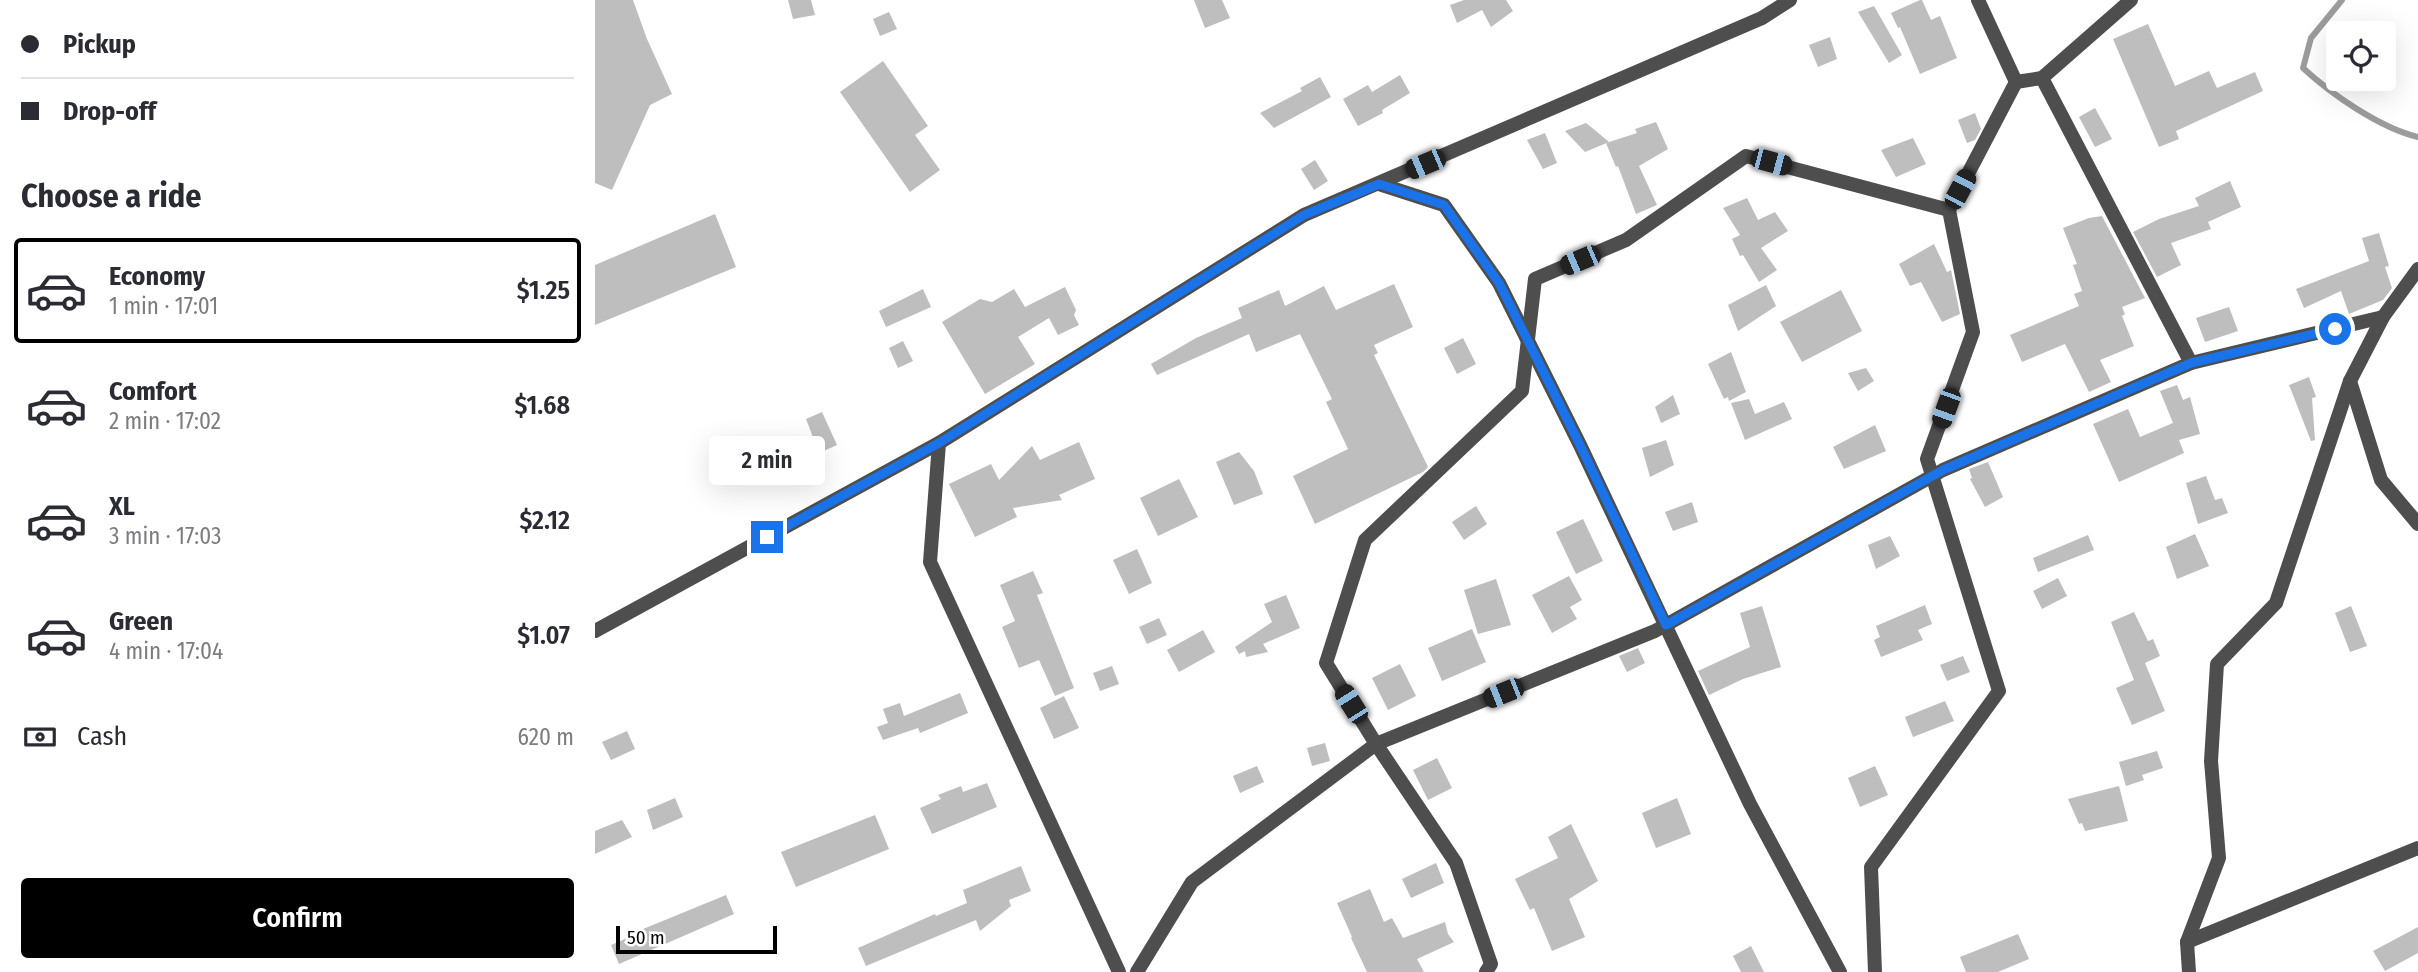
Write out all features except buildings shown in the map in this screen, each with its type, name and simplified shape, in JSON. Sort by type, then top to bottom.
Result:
[{"type":"street","points":[[595,631],[939,443],[1304,215],[1750,23],[1790,0]]},
{"type":"street","points":[[1978,0],[2017,82]]},
{"type":"street","points":[[2017,82],[2042,78],[2131,0]]},
{"type":"street","points":[[2042,78],[2191,363]]},
{"type":"street","points":[[1875,972],[1871,867],[1999,691],[1927,459],[1973,332],[1949,210],[2017,82]]},
{"type":"street","points":[[1486,972],[1491,964],[1456,863],[1376,744],[1326,663],[1365,540],[1522,391],[1535,279],[1626,240],[1746,156],[1949,210]]},
{"type":"street","points":[[1379,184],[1444,205],[1499,283],[1750,804],[1840,972]]},
{"type":"street","points":[[2189,972],[2187,942],[2219,858],[2211,761],[2217,664],[2276,603],[2350,381],[2383,317],[2418,269]]},
{"type":"street","points":[[1137,972],[1192,882],[1376,744],[1666,625],[1932,475],[2191,363],[2383,317]]},
{"type":"street","points":[[2350,381],[2381,480],[2418,524]]},
{"type":"street","points":[[939,443],[930,562],[1119,972]]},
{"type":"street","points":[[2187,942],[2418,848]]},
{"type":"waterway","points":[[2342,0],[2311,38],[2303,68],[2357,109],[2403,133],[2418,137]]},
{"type":"route","points":[[767,537],[939,443],[1304,215],[1379,184],[1444,205],[1499,283],[1666,625],[1943,470],[2191,363],[2335,329]]}]
